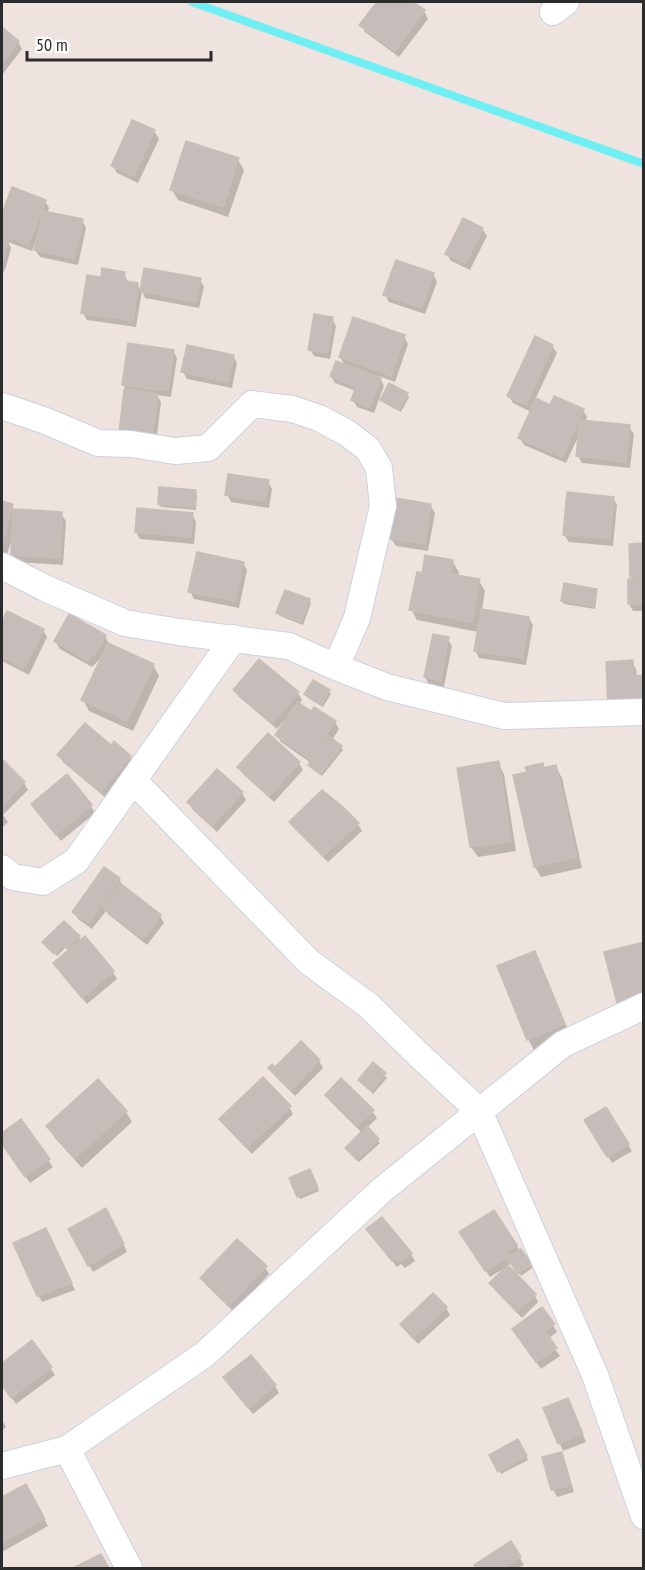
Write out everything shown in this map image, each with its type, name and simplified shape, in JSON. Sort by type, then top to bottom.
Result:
[{"type":"street","points":[[2,406],[46,421],[98,443],[131,444],[175,451],[208,448],[252,404],[292,410],[319,418],[368,448],[379,468],[383,506],[357,618],[336,668]]},
{"type":"street","points":[[2,566],[45,588],[125,623],[289,646],[336,668],[387,687],[504,716],[644,712]]},
{"type":"street","points":[[2,867],[13,877],[43,882],[76,861],[234,638]]},
{"type":"street","points":[[133,780],[309,962],[368,1005],[479,1111],[595,1375],[644,1516]]},
{"type":"street","points":[[2,1466],[67,1449],[205,1354],[382,1190],[563,1044],[644,1006]]},
{"type":"street","points":[[67,1449],[129,1569]]},
{"type":"building","points":[[377,2],[413,2],[425,10],[395,51],[359,25]]},
{"type":"building","points":[[2,27],[19,41],[2,63]]},
{"type":"building","points":[[132,120],[155,130],[134,176],[111,166]]},
{"type":"building","points":[[186,141],[239,158],[223,207],[170,190]]},
{"type":"building","points":[[12,187],[46,200],[28,245],[2,235],[2,214]]},
{"type":"building","points":[[43,211],[83,219],[74,259],[34,250]]},
{"type":"building","points":[[463,218],[483,228],[466,263],[445,254]]},
{"type":"building","points":[[2,235],[8,239],[2,262]]},
{"type":"building","points":[[396,260],[434,273],[422,308],[383,295]]},
{"type":"building","points":[[102,268],[125,272],[124,281],[138,283],[133,321],[81,313],[87,275],[101,277]]},
{"type":"building","points":[[144,268],[201,278],[196,302],[140,291]]},
{"type":"building","points":[[314,314],[333,317],[327,353],[308,350]]},
{"type":"building","points":[[353,317],[405,335],[391,376],[339,357]]},
{"type":"building","points":[[535,336],[553,345],[526,405],[507,396]]},
{"type":"building","points":[[128,343],[174,350],[168,391],[122,385]]},
{"type":"building","points":[[187,345],[234,355],[228,382],[181,372]]},
{"type":"building","points":[[336,361],[381,378],[370,407],[351,400],[356,387],[330,376]]},
{"type":"building","points":[[389,383],[408,393],[399,410],[380,400]]},
{"type":"building","points":[[124,389],[158,394],[151,446],[118,442]]},
{"type":"building","points":[[554,396],[584,409],[562,457],[518,438],[536,398],[550,405]]},
{"type":"building","points":[[580,420],[630,425],[626,462],[576,456]]},
{"type":"building","points":[[228,474],[269,480],[265,501],[225,495]]},
{"type":"building","points":[[159,487],[196,490],[195,507],[158,504]]},
{"type":"building","points":[[567,492],[614,497],[610,539],[563,535]]},
{"type":"building","points":[[396,498],[431,504],[425,544],[390,539]]},
{"type":"building","points":[[2,501],[13,504],[2,544]]},
{"type":"building","points":[[137,508],[193,513],[191,537],[135,532]]},
{"type":"building","points":[[13,509],[62,512],[60,558],[11,555]]},
{"type":"building","points":[[644,543],[644,576],[630,577],[629,544]]},
{"type":"building","points":[[197,552],[244,562],[235,601],[188,592]]},
{"type":"building","points":[[425,555],[453,560],[451,574],[480,579],[472,622],[409,610],[417,572],[422,573]]},
{"type":"building","points":[[628,579],[644,579],[644,604],[628,604]]},
{"type":"building","points":[[564,583],[597,589],[593,606],[561,601]]},
{"type":"building","points":[[285,590],[310,599],[301,622],[276,613]]},
{"type":"building","points":[[481,609],[529,617],[523,658],[474,651]]},
{"type":"building","points":[[7,611],[44,629],[24,668],[2,657],[2,622]]},
{"type":"building","points":[[69,614],[106,635],[98,650],[87,661],[54,641]]},
{"type":"building","points":[[433,634],[449,637],[440,681],[424,677]]},
{"type":"building","points":[[108,643],[154,664],[127,721],[81,700]]},
{"type":"building","points":[[259,659],[299,692],[272,723],[233,690]]},
{"type":"building","points":[[633,660],[634,676],[644,675],[644,704],[608,706],[606,662]]},
{"type":"building","points":[[313,680],[330,690],[321,705],[304,694]]},
{"type":"building","points":[[298,702],[311,711],[314,707],[336,721],[310,759],[275,735]]},
{"type":"building","points":[[85,723],[111,745],[114,741],[131,756],[101,792],[57,755]]},
{"type":"building","points":[[268,733],[300,762],[269,796],[237,767]]},
{"type":"building","points":[[329,736],[342,746],[320,774],[308,765]]},
{"type":"building","points":[[2,759],[25,782],[2,806]]},
{"type":"building","points":[[499,761],[511,841],[470,847],[457,768]]},
{"type":"building","points":[[543,763],[544,768],[556,765],[577,857],[534,867],[513,775],[527,772],[525,767]]},
{"type":"building","points":[[217,769],[243,792],[212,826],[187,802]]},
{"type":"building","points":[[67,774],[92,805],[56,835],[31,804]]},
{"type":"building","points":[[322,790],[359,823],[323,856],[289,822]]},
{"type":"building","points":[[104,867],[120,878],[88,923],[72,912]]},
{"type":"building","points":[[120,883],[161,915],[143,939],[102,907]]},
{"type":"building","points":[[64,921],[80,936],[67,949],[63,945],[54,954],[42,942]]},
{"type":"building","points":[[85,936],[114,971],[82,998],[53,963]]},
{"type":"building","points":[[644,942],[644,996],[617,1003],[604,952]]},
{"type":"building","points":[[535,951],[565,1024],[527,1040],[497,966]]},
{"type":"building","points":[[301,1041],[320,1060],[291,1090],[268,1068],[272,1064],[275,1067]]},
{"type":"building","points":[[373,1062],[386,1073],[371,1091],[358,1080]]},
{"type":"building","points":[[263,1077],[291,1106],[247,1148],[219,1119]]},
{"type":"building","points":[[341,1078],[374,1110],[357,1127],[325,1095]]},
{"type":"building","points":[[98,1079],[127,1111],[75,1158],[46,1126]]},
{"type":"building","points":[[606,1107],[629,1144],[607,1157],[584,1120]]},
{"type":"building","points":[[21,1119],[50,1159],[25,1177],[2,1144],[2,1133]]},
{"type":"building","points":[[367,1126],[379,1139],[357,1160],[345,1148]]},
{"type":"building","points":[[310,1169],[318,1188],[297,1197],[289,1178]]},
{"type":"building","points":[[106,1208],[124,1244],[88,1266],[68,1229]]},
{"type":"building","points":[[494,1210],[517,1245],[506,1252],[509,1256],[485,1271],[459,1232]]},
{"type":"building","points":[[382,1217],[412,1253],[400,1262],[396,1258],[392,1261],[366,1229]]},
{"type":"building","points":[[46,1228],[72,1283],[37,1296],[13,1243]]},
{"type":"building","points":[[237,1239],[267,1266],[229,1305],[200,1278]]},
{"type":"building","points":[[521,1249],[532,1264],[518,1274],[507,1258]]},
{"type":"building","points":[[508,1265],[536,1294],[517,1312],[489,1283]]},
{"type":"building","points":[[433,1293],[447,1307],[413,1338],[400,1324]]},
{"type":"building","points":[[542,1307],[555,1324],[545,1331],[557,1348],[536,1362],[512,1329]]},
{"type":"building","points":[[32,1340],[52,1367],[11,1398],[2,1385],[2,1363]]},
{"type":"building","points":[[251,1355],[276,1385],[248,1408],[223,1377]]},
{"type":"building","points":[[568,1398],[583,1434],[558,1444],[543,1408]]},
{"type":"building","points":[[518,1439],[527,1456],[498,1472],[489,1455]]},
{"type":"building","points":[[562,1452],[571,1485],[551,1490],[542,1457]]},
{"type":"building","points":[[26,1484],[45,1519],[2,1542],[2,1497]]},
{"type":"building","points":[[511,1541],[521,1557],[503,1568],[476,1568],[474,1565]]},
{"type":"building","points":[[101,1554],[109,1568],[73,1568]]},
{"type":"waterway","points":[[192,2],[644,164]]}]
